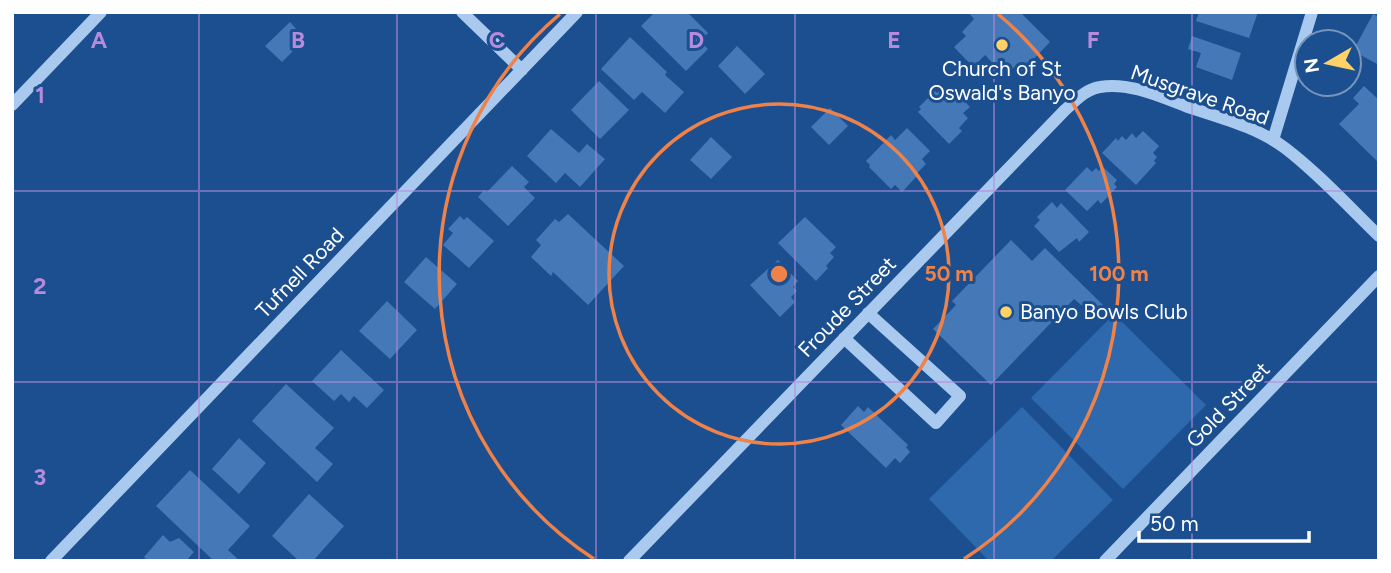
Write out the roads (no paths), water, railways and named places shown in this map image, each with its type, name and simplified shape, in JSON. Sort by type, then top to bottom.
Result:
[{"type":"street","points":[[12,105],[101,12]]},
{"type":"street","points":[[462,12],[522,70]]},
{"type":"street","name":"Tufnell Road","points":[[51,561],[577,12]]},
{"type":"street","points":[[1273,140],[1311,12]]},
{"type":"street","name":"Musgrave Road","points":[[1098,87],[1138,90],[1223,119],[1273,140],[1311,170],[1379,236]]},
{"type":"street","name":"Froude Street","points":[[629,561],[1065,110],[1078,97],[1098,87]]},
{"type":"street","name":"Gold Street","points":[[1104,561],[1379,276]]},
{"type":"street","points":[[844,338],[936,424],[960,397],[868,313]]},
{"type":"place","name":"Church of St Oswald's Banyo","points":[[1002,45]]},
{"type":"place","name":"Banyo Bowls Club","points":[[1006,312]]}]
